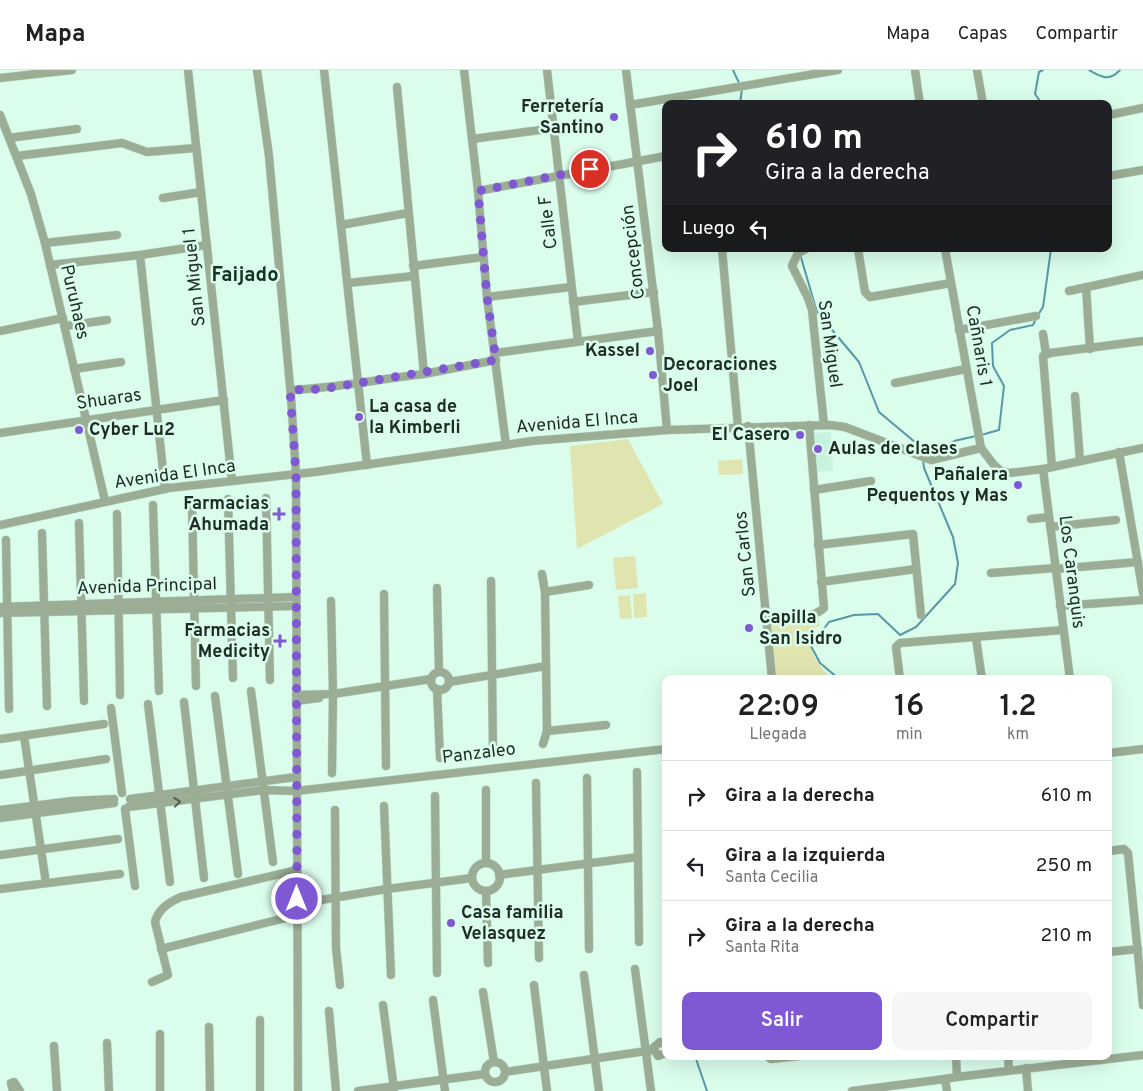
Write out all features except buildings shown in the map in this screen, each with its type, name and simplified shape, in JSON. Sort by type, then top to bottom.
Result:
[{"type":"street","points":[[0,78],[72,70]]},
{"type":"street","name":"San Miguel 1","points":[[188,70],[232,481]]},
{"type":"street","points":[[257,70],[269,156],[296,474],[298,1091]]},
{"type":"street","points":[[324,70],[367,465]]},
{"type":"street","points":[[464,70],[478,191],[487,297],[506,445]]},
{"type":"street","name":"Calle F","points":[[547,70],[578,341]]},
{"type":"street","name":"Concepción","points":[[626,70],[654,292],[668,430]]},
{"type":"street","points":[[630,105],[838,70]]},
{"type":"street","points":[[915,70],[919,100]]},
{"type":"street","points":[[977,70],[982,100]]},
{"type":"street","points":[[397,88],[424,374]]},
{"type":"street","points":[[1112,114],[1143,108]]},
{"type":"street","name":"Puruhaes","points":[[0,115],[31,194],[45,243],[105,501]]},
{"type":"street","points":[[472,139],[554,128]]},
{"type":"street","points":[[9,138],[77,129]]},
{"type":"street","points":[[16,156],[122,143],[148,152],[196,148]]},
{"type":"street","points":[[478,191],[662,157]]},
{"type":"street","points":[[1112,175],[1143,170]]},
{"type":"street","points":[[163,198],[201,192]]},
{"type":"street","points":[[341,225],[408,213]]},
{"type":"street","points":[[45,243],[116,235]]},
{"type":"street","points":[[50,266],[207,245]]},
{"type":"street","points":[[722,252],[738,427]]},
{"type":"street","name":"San Miguel","points":[[800,252],[793,261],[792,269],[808,298],[812,310],[824,425]]},
{"type":"street","points":[[858,252],[865,292],[870,297],[951,283]]},
{"type":"street","name":"Cañnaris 1","points":[[946,252],[980,445]]},
{"type":"street","points":[[140,255],[165,489]]},
{"type":"street","points":[[413,266],[483,257]]},
{"type":"street","points":[[1069,291],[1143,275]]},
{"type":"street","points":[[348,283],[414,276]]},
{"type":"street","points":[[487,297],[571,287]]},
{"type":"street","points":[[1086,287],[1090,350]]},
{"type":"street","points":[[573,302],[654,292]]},
{"type":"street","points":[[960,330],[1036,316]]},
{"type":"street","points":[[0,331],[64,322],[107,320]]},
{"type":"street","points":[[290,390],[323,389],[358,381],[424,374],[495,357],[578,341],[658,331]]},
{"type":"street","points":[[1043,334],[1052,467]]},
{"type":"street","points":[[1044,355],[1143,341]]},
{"type":"street","points":[[74,369],[121,362]]},
{"type":"street","points":[[895,383],[966,369]]},
{"type":"street","points":[[1076,396],[1080,461]]},
{"type":"street","name":"Shuaras","points":[[0,433],[85,418],[224,400]]},
{"type":"street","points":[[767,620],[816,614],[824,608],[809,425]]},
{"type":"street","name":"Avenida El Inca","points":[[0,525],[26,521],[105,501],[165,489],[367,465],[532,441],[668,430],[824,425],[845,427],[931,460],[980,445]]},
{"type":"street","name":"San Carlos","points":[[748,426],[772,675]]},
{"type":"street","points":[[980,445],[994,465],[1005,473],[1043,469],[1143,448]]},
{"type":"street","points":[[1120,452],[1143,593]]},
{"type":"street","name":"Los Caranquis","points":[[1043,469],[1069,675]]},
{"type":"street","points":[[814,490],[871,481]]},
{"type":"street","points":[[266,498],[270,680]]},
{"type":"street","points":[[228,499],[233,678]]},
{"type":"street","points":[[192,504],[196,686]]},
{"type":"street","points":[[153,505],[159,691]]},
{"type":"street","points":[[117,514],[120,695]]},
{"type":"street","points":[[1031,519],[1049,517]]},
{"type":"street","points":[[1050,527],[1116,520]]},
{"type":"street","points":[[79,523],[84,701]]},
{"type":"street","points":[[42,533],[47,706]]},
{"type":"street","points":[[818,545],[913,534],[920,615]]},
{"type":"street","points":[[6,540],[3,610],[9,709]]},
{"type":"street","points":[[991,573],[1138,562]]},
{"type":"street","points":[[821,582],[916,569]]},
{"type":"street","points":[[542,574],[545,592],[547,731],[543,744]]},
{"type":"street","points":[[491,581],[493,753]]},
{"type":"street","points":[[545,592],[589,585]]},
{"type":"street","points":[[296,698],[385,688],[431,679],[438,672],[437,588]]},
{"type":"street","points":[[384,594],[386,766]]},
{"type":"street","name":"Avenida Principal","points":[[268,603],[295,597]]},
{"type":"street","points":[[1060,606],[1143,600]]},
{"type":"street","points":[[331,601],[332,772]]},
{"type":"street","name":"Avenida Principal","points":[[3,610],[268,603],[295,606]]},
{"type":"street","points":[[900,675],[896,647],[898,644],[1063,630]]},
{"type":"street","points":[[976,638],[981,675]]},
{"type":"street","points":[[437,689],[445,688],[449,682],[546,666]]},
{"type":"street","points":[[438,672],[446,674],[449,682]]},
{"type":"street","points":[[431,679],[433,686],[437,689],[440,758]]},
{"type":"street","points":[[251,690],[273,862]]},
{"type":"street","points":[[215,696],[238,874]]},
{"type":"street","points":[[184,702],[204,878]]},
{"type":"street","points":[[148,704],[170,882]]},
{"type":"street","points":[[111,708],[122,793],[128,805],[135,886]]},
{"type":"street","points":[[0,739],[104,724]]},
{"type":"street","points":[[547,731],[606,725]]},
{"type":"street","points":[[24,736],[46,884]]},
{"type":"street","name":"Panzaleo","points":[[227,791],[296,791],[662,749]]},
{"type":"street","points":[[1112,753],[1143,749]]},
{"type":"street","points":[[0,775],[106,759]]},
{"type":"street","points":[[637,772],[638,942]]},
{"type":"street","points":[[114,801],[118,809],[128,805],[160,799],[227,791],[262,782],[296,777]]},
{"type":"street","points":[[587,778],[586,864],[589,949]]},
{"type":"street","points":[[536,783],[539,958]]},
{"type":"street","points":[[486,790],[486,863]]},
{"type":"street","points":[[0,810],[34,809],[114,801],[122,793]]},
{"type":"street","points":[[435,796],[437,973]]},
{"type":"street","points":[[384,806],[391,975]]},
{"type":"street","points":[[0,818],[34,809]]},
{"type":"street","points":[[335,810],[336,957],[340,985]]},
{"type":"street","points":[[0,855],[118,839]]},
{"type":"street","points":[[1112,851],[1127,851],[1143,1005]]},
{"type":"street","points":[[499,875],[638,857]]},
{"type":"street","points":[[486,863],[495,867],[499,875],[497,885],[486,890],[475,886],[472,878],[476,867],[486,863]]},
{"type":"street","points":[[152,982],[168,975],[155,922],[156,916],[170,902],[181,897],[297,870]]},
{"type":"street","points":[[0,889],[120,874]]},
{"type":"street","points":[[297,901],[472,878]]},
{"type":"street","points":[[486,890],[488,963]]},
{"type":"street","points":[[161,949],[297,915]]},
{"type":"street","points":[[1112,952],[1138,949]]},
{"type":"street","points":[[635,969],[650,1051],[651,1091]]},
{"type":"street","points":[[584,975],[598,1091]]},
{"type":"street","points":[[534,985],[547,1091]]},
{"type":"street","points":[[483,992],[494,1062]]},
{"type":"street","points":[[433,1000],[445,1091]]},
{"type":"street","points":[[383,1005],[394,1088]]},
{"type":"street","points":[[329,1011],[336,1091]]},
{"type":"street","points":[[260,1020],[260,1091]]},
{"type":"street","points":[[209,1027],[210,1091]]},
{"type":"street","points":[[160,1034],[160,1091]]},
{"type":"street","points":[[650,1051],[657,1042],[662,1044]]},
{"type":"street","points":[[107,1043],[109,1091]]},
{"type":"street","points":[[54,1046],[57,1091]]},
{"type":"street","points":[[505,1072],[650,1051],[658,1056],[662,1054]]},
{"type":"street","points":[[1112,1057],[1143,1055]]},
{"type":"street","points":[[956,1060],[957,1077]]},
{"type":"street","points":[[1008,1060],[1009,1070]]},
{"type":"street","points":[[852,1091],[872,1090],[1085,1060]]},
{"type":"street","points":[[494,1062],[500,1064],[505,1072],[502,1080],[496,1082],[490,1081],[485,1074],[487,1066],[494,1062]]},
{"type":"street","points":[[1026,1068],[1028,1091]]},
{"type":"street","points":[[358,1091],[394,1088],[485,1074]]},
{"type":"street","points":[[946,1079],[947,1091]]},
{"type":"street","points":[[13,1091],[11,1083],[14,1082],[20,1091]]},
{"type":"street","points":[[496,1082],[497,1091]]},
{"type":"shaded area","points":[[831,432],[833,471],[815,472],[813,433]]},
{"type":"shaded area","points":[[628,439],[663,504],[577,549],[570,446]]},
{"type":"shaded area","points":[[742,459],[743,474],[719,475],[718,461]]},
{"type":"shaded area","points":[[635,556],[638,588],[616,590],[613,558]]},
{"type":"shaded area","points":[[646,593],[647,617],[634,618],[633,594]]},
{"type":"shaded area","points":[[630,595],[632,618],[620,619],[618,596]]},
{"type":"shaded area","points":[[818,615],[820,626],[808,631],[808,638],[818,663],[828,675],[776,675],[772,624]]},
{"type":"waterway","points":[[733,70],[740,85]]},
{"type":"waterway","points":[[1039,100],[1035,94],[1039,72],[1043,70]]},
{"type":"waterway","points":[[1089,70],[1105,77],[1112,76],[1120,70]]},
{"type":"waterway","points":[[741,100],[742,89]]},
{"type":"waterway","points":[[1038,315],[1043,307],[1051,252]]},
{"type":"waterway","points":[[800,254],[817,312],[859,362],[879,412],[922,448],[923,453]]},
{"type":"waterway","points":[[981,435],[999,430],[1004,386],[993,366],[992,343],[1010,330],[1033,325],[1036,319]]},
{"type":"waterway","points":[[928,456],[954,441],[976,436]]},
{"type":"waterway","points":[[834,675],[820,663],[811,646],[829,622],[854,615],[878,614],[900,635],[916,627],[955,584],[958,563],[953,537],[924,468],[923,460]]},
{"type":"waterway","points":[[696,1060],[707,1091]]},
{"type":"place","name":"Ferretería Santino","points":[[614,117]]},
{"type":"place","name":"Kassel","points":[[650,351]]},
{"type":"place","name":"Decoraciones Joel","points":[[653,375]]},
{"type":"place","name":"La casa de la Kimberli","points":[[359,417]]},
{"type":"place","name":"Cyber Lu2","points":[[79,430]]},
{"type":"place","name":"El Casero","points":[[800,435]]},
{"type":"place","name":"Aulas de clases","points":[[818,449]]},
{"type":"place","name":"Pañalera Pequentos y Mas","points":[[1018,485]]},
{"type":"place","name":"Farmacias Ahumada","points":[[279,514]]},
{"type":"place","name":"Capilla San Isidro","points":[[749,628]]},
{"type":"place","name":"Farmacias Medicity","points":[[280,641]]},
{"type":"place","name":"Casa familia Velasquez","points":[[451,923]]},
{"type":"district","name":"Faijado","points":[[245,276]]},
{"type":"route","points":[[297,899],[294,515],[296,474],[290,390],[323,389],[358,381],[424,374],[496,360],[487,297],[478,191],[590,169]]}]
